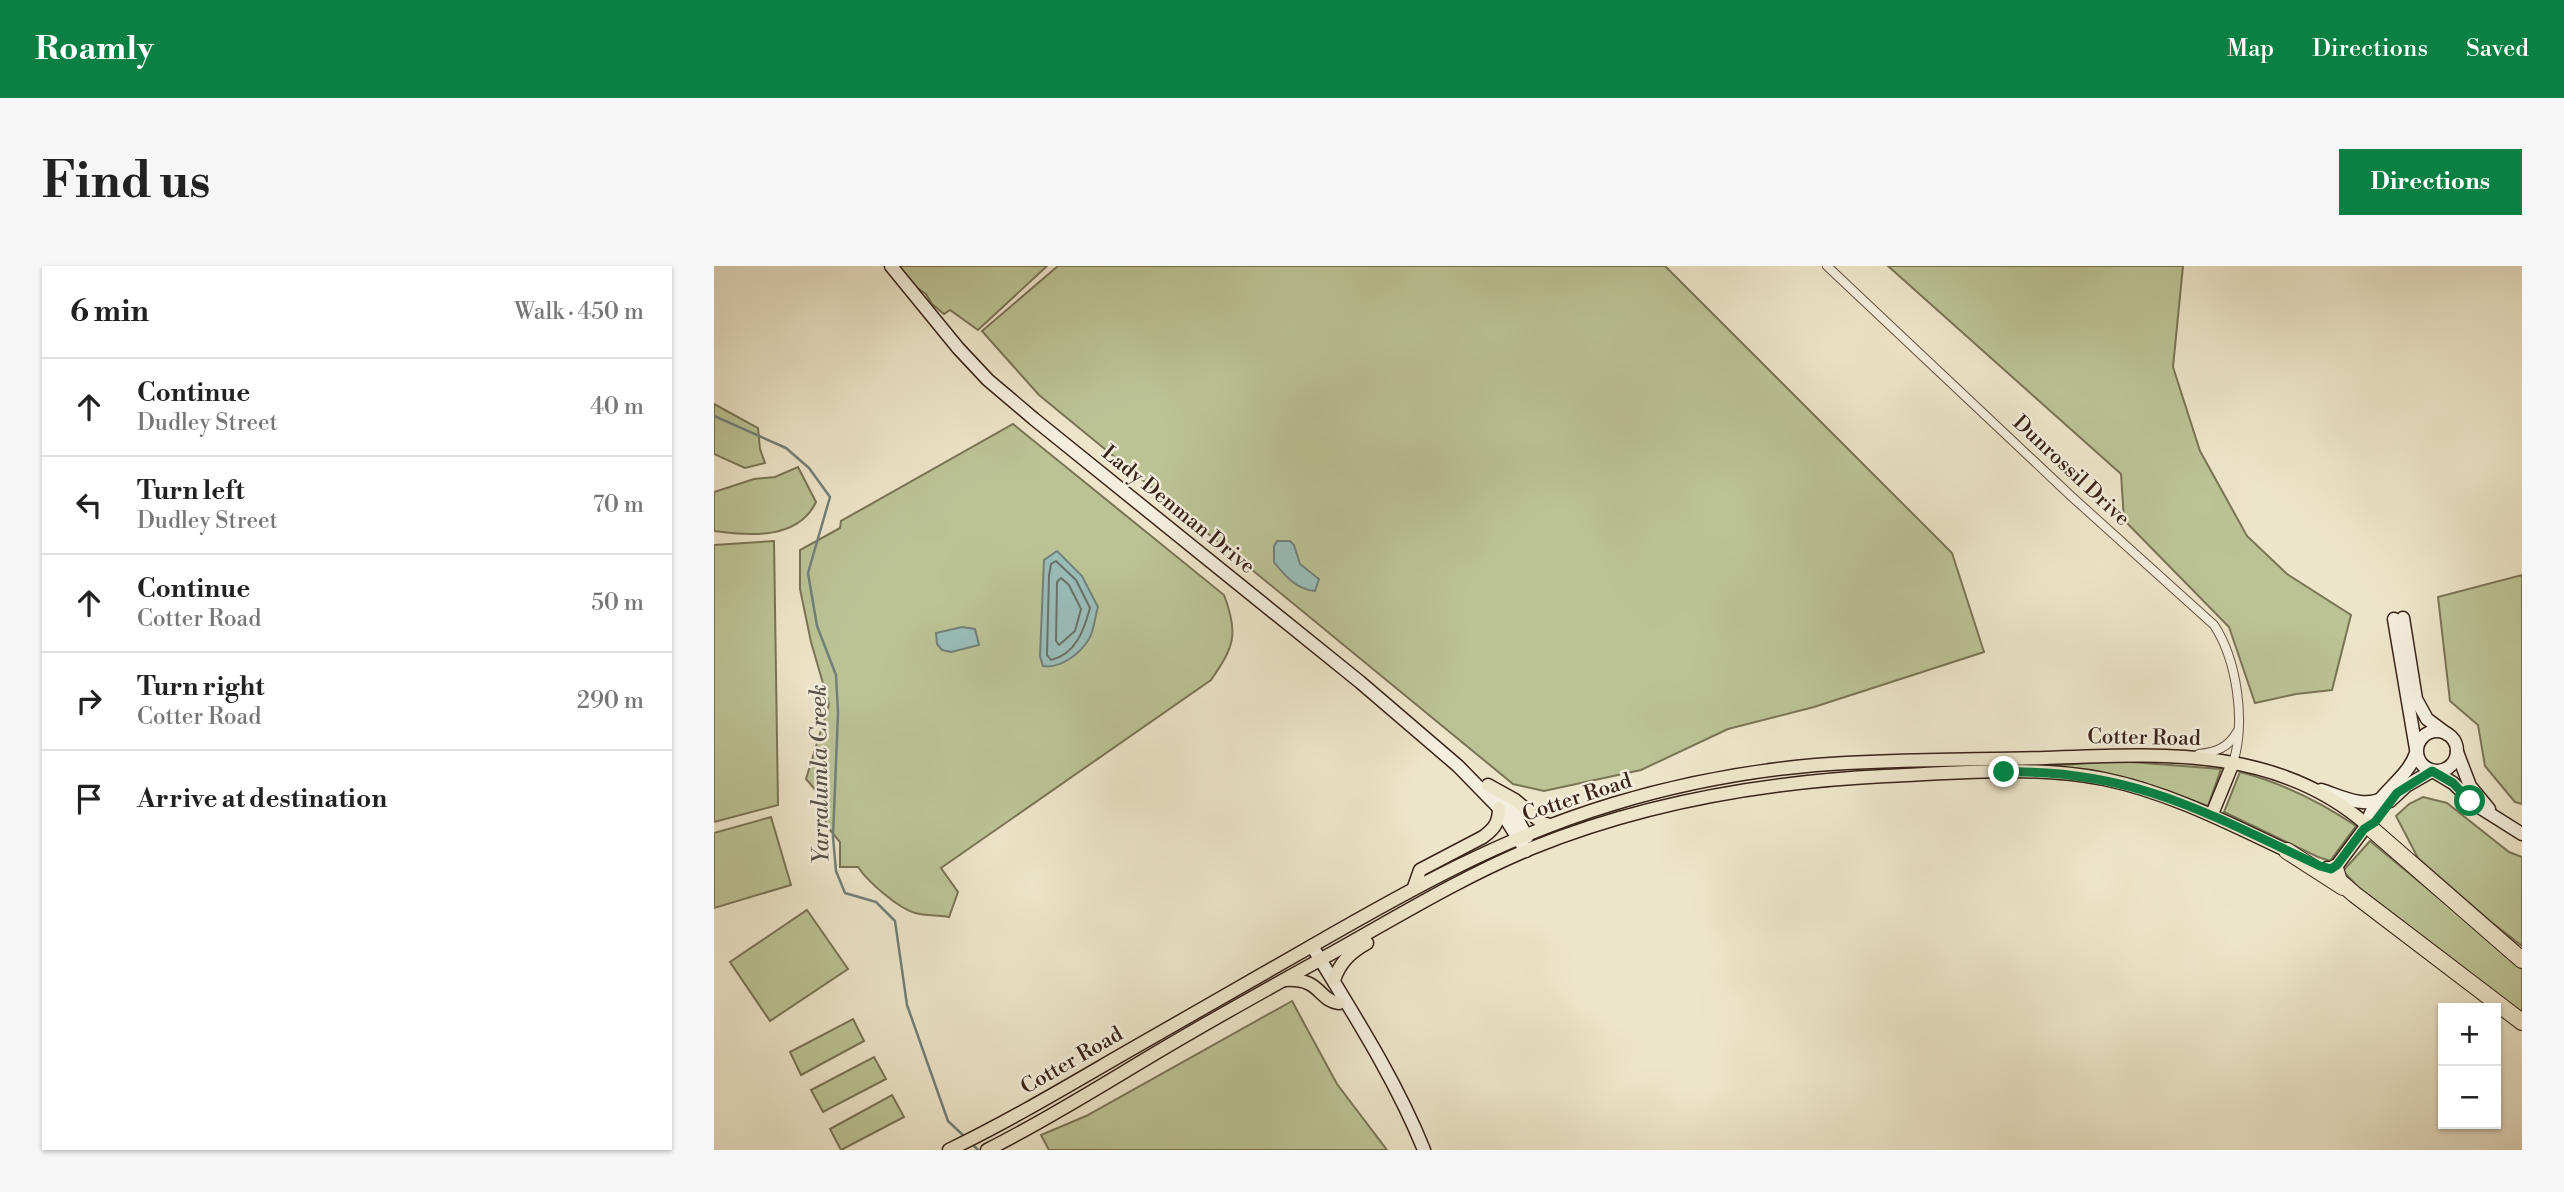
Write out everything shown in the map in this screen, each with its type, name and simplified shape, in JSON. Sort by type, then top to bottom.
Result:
[{"type":"highway","points":[[2367,825],[2522,960]]},
{"type":"highway","points":[[2287,851],[2354,894]]},
{"type":"highway","points":[[2335,868],[2339,881],[2354,894],[2522,1022]]},
{"type":"main road","name":"Cotter Road","points":[[952,1149],[1414,887],[1551,825],[1681,786],[1787,768],[1908,761],[2178,755],[2233,763],[2301,784],[2343,807],[2367,825]]},
{"type":"main road","points":[[2212,814],[2233,763]]},
{"type":"main road","name":"Cotter Road","points":[[987,1150],[1041,1123],[1282,980],[1477,873],[1529,849],[1611,820],[1664,806],[1736,791],[1839,779],[1983,772],[2053,772],[2124,784],[2164,795],[2212,814],[2323,867],[2335,868]]},
{"type":"main road","points":[[1488,785],[1515,800],[1542,822],[1551,825]]},
{"type":"main road","points":[[1414,887],[1420,870],[1492,830],[1499,818],[1499,808]]},
{"type":"main road","points":[[2335,868],[2367,825]]},
{"type":"main road","points":[[1334,980],[1337,970],[1348,955],[1413,916],[1426,900]]},
{"type":"main road","points":[[1282,980],[1305,980],[1331,1002],[1345,1007]]},
{"type":"street","name":"Lady Denman Drive","points":[[891,266],[951,340],[988,380],[1360,682],[1458,766],[1522,836]]},
{"type":"street","name":"Dunrossil Drive","points":[[1827,266],[2071,496],[2214,625],[2227,651],[2234,676],[2238,729],[2233,763]]},
{"type":"street","points":[[2494,814],[2470,786],[2454,740],[2427,719],[2416,699],[2399,618],[2416,751],[2420,763],[2453,783],[2470,801],[2522,834]]},
{"type":"street","points":[[2178,755],[2220,750],[2231,742],[2238,729]]},
{"type":"street","points":[[2447,734],[2438,731],[2428,733],[2420,739],[2409,769],[2368,817],[2367,825],[2375,822],[2402,789],[2432,771],[2449,767],[2457,752]]},
{"type":"street","name":"Lady Denman Drive","points":[[1458,766],[1488,785],[1513,811],[1529,849]]},
{"type":"street","points":[[2301,784],[2362,803],[2372,803],[2383,798]]},
{"type":"street","points":[[1308,948],[1393,1083],[1424,1150]]},
{"type":"street","points":[[1317,962],[1334,980],[1345,1007]]},
{"type":"green space","points":[[885,266],[1047,266],[978,330],[950,310],[944,314],[932,304],[926,294]]},
{"type":"green space","points":[[1058,266],[1665,266],[1952,553],[1984,652],[1814,707],[1728,729],[1641,770],[1544,791],[1513,784],[1039,395],[982,331]]},
{"type":"green space","points":[[1888,266],[2183,266],[2173,367],[2200,451],[2247,536],[2287,574],[2351,615],[2332,690],[2255,703],[2229,627],[2124,520],[2121,474]]},
{"type":"green space","points":[[714,404],[758,428],[760,449],[765,463],[745,468],[714,454]]},
{"type":"green space","points":[[1013,424],[1224,595],[1232,620],[1232,640],[1225,658],[1211,680],[941,868],[958,892],[949,917],[919,914],[884,894],[858,867],[840,867],[840,842],[826,825],[824,800],[806,779],[829,704],[811,642],[800,589],[800,550],[840,528],[841,521]]},
{"type":"green space","points":[[798,467],[816,502],[808,514],[797,523],[771,533],[714,531],[714,492],[754,479],[775,477]]},
{"type":"green space","points":[[774,541],[778,805],[714,822],[714,545]]},
{"type":"green space","points":[[2522,575],[2522,804],[2515,802],[2485,766],[2478,725],[2450,701],[2438,597]]},
{"type":"green space","points":[[2118,761],[2221,769],[2208,806],[2132,779],[2033,767]]},
{"type":"green space","points":[[2240,772],[2300,794],[2356,826],[2330,861],[2318,857],[2224,812]]},
{"type":"green space","points":[[2423,797],[2447,803],[2509,852],[2522,857],[2522,946],[2418,858],[2396,816],[2409,804]]},
{"type":"green space","points":[[771,817],[791,885],[714,908],[714,833]]},
{"type":"green space","points":[[2370,841],[2522,967],[2522,1016],[2361,890],[2343,871]]},
{"type":"green space","points":[[807,910],[848,969],[770,1021],[730,962]]},
{"type":"green space","points":[[1292,1001],[1337,1084],[1387,1150],[1049,1150],[1041,1135],[1086,1116]]},
{"type":"green space","points":[[853,1019],[864,1041],[801,1075],[790,1052]]},
{"type":"green space","points":[[874,1057],[886,1079],[823,1112],[811,1090]]},
{"type":"green space","points":[[892,1095],[904,1117],[841,1150],[830,1129]]},
{"type":"water","points":[[1277,541],[1290,541],[1294,545],[1300,564],[1319,579],[1315,591],[1297,585],[1274,562],[1274,546]]},
{"type":"water","points":[[1057,551],[1082,576],[1098,607],[1091,636],[1085,645],[1063,663],[1043,666],[1040,656],[1044,560]]},
{"type":"water","points":[[962,627],[975,629],[979,645],[951,652],[942,650],[937,644],[936,633]]},
{"type":"waterway","name":"Yarralumla Creek","points":[[714,416],[786,448],[809,468],[830,497],[808,573],[817,626],[836,675],[838,713],[833,837],[836,871],[845,893],[876,902],[895,921],[907,1005],[948,1121],[965,1137]]},
{"type":"waterway","name":"Yarralumla Creek","points":[[972,1144],[978,1150]]},
{"type":"route","points":[[2004,772],[2041,771],[2083,775],[2151,791],[2212,814],[2287,851],[2331,869],[2335,868],[2367,825],[2375,822],[2397,793],[2432,771],[2453,783],[2470,801]]}]
